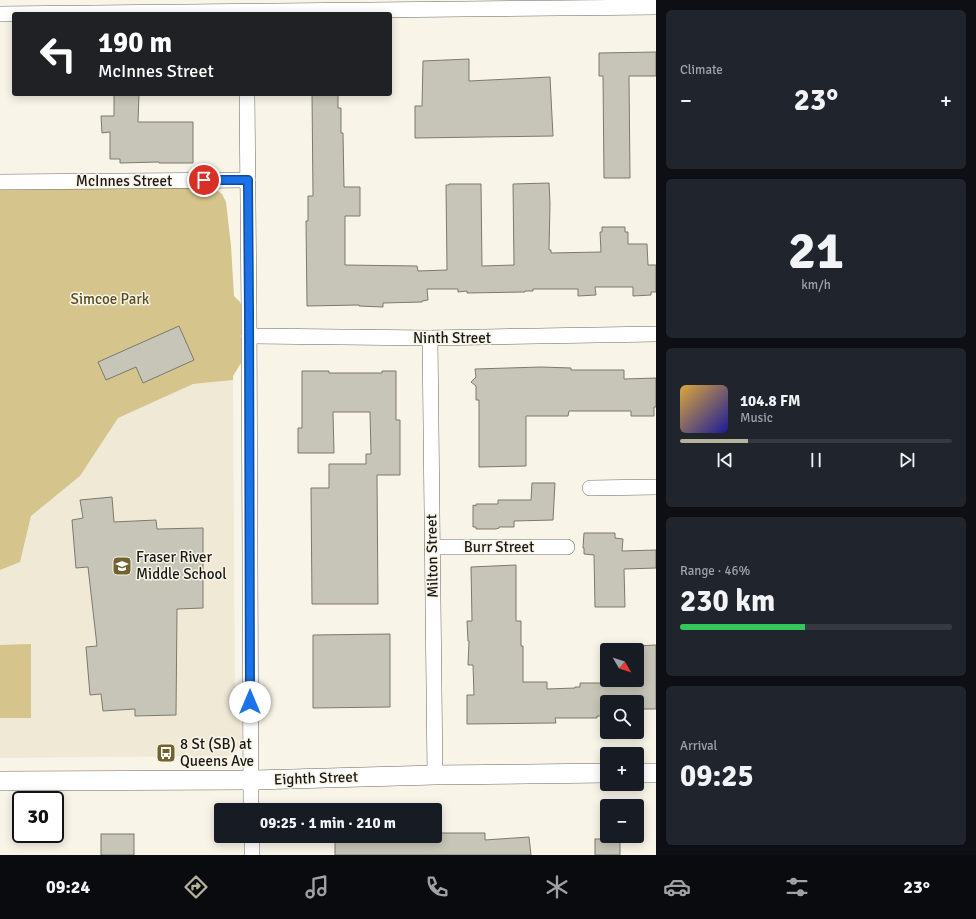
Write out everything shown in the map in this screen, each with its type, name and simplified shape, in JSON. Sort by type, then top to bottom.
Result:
[{"type":"street","points":[[62,12],[246,6],[656,7]]},
{"type":"street","points":[[0,14],[12,14]]},
{"type":"street","points":[[247,96],[251,803]]},
{"type":"street","name":"McInnes Street","points":[[0,182],[248,180]]},
{"type":"street","name":"Ninth Street","points":[[249,336],[430,338],[656,334]]},
{"type":"street","name":"Milton Street","points":[[430,338],[436,775]]},
{"type":"street","points":[[590,488],[656,487]]},
{"type":"street","name":"Burr Street","points":[[432,547],[567,547]]},
{"type":"street","name":"Eighth Street","points":[[0,780],[250,780],[436,775],[600,773]]},
{"type":"street","points":[[644,773],[656,773]]},
{"type":"street","points":[[252,843],[252,855]]},
{"type":"shaded area","name":"Fraser River Middle School","points":[[233,380],[235,713],[242,725],[241,745],[235,752],[228,756],[0,758],[0,570],[20,562],[31,516],[80,476],[118,417],[193,384]]},
{"type":"green space","name":"Simcoe Park","points":[[208,187],[222,194],[226,202],[231,246],[234,296],[241,305],[241,363],[233,376],[233,380],[193,384],[118,418],[80,476],[31,516],[20,562],[0,570],[0,190]]},
{"type":"green space","points":[[31,644],[31,718],[0,718],[0,645]]},
{"type":"building","points":[[656,52],[656,76],[629,76],[630,178],[604,178],[603,76],[599,76],[599,53]]},
{"type":"building","points":[[469,59],[469,81],[550,77],[553,136],[415,138],[415,106],[422,106],[423,61]]},
{"type":"building","points":[[114,96],[139,96],[138,122],[193,122],[193,163],[120,163],[120,159],[110,159],[110,132],[102,133],[101,116],[114,116]]},
{"type":"building","points":[[312,96],[338,96],[338,108],[341,108],[341,133],[343,133],[344,187],[360,187],[360,216],[345,216],[345,265],[417,266],[418,271],[447,270],[446,185],[481,184],[482,266],[514,265],[513,184],[549,183],[549,250],[551,250],[551,253],[601,252],[600,232],[602,232],[602,227],[625,227],[625,232],[628,232],[628,244],[647,244],[648,265],[656,265],[656,292],[651,292],[651,295],[633,296],[633,287],[595,287],[596,295],[578,296],[578,289],[533,289],[533,291],[525,292],[467,293],[467,291],[458,292],[458,289],[427,289],[428,300],[422,302],[383,303],[383,307],[359,305],[307,306],[306,221],[308,221],[308,196],[313,196]]},
{"type":"building","points":[[179,326],[194,360],[143,383],[136,367],[106,380],[98,362]]},
{"type":"building","points":[[541,367],[571,368],[571,370],[624,370],[624,379],[656,378],[656,407],[654,407],[654,416],[631,416],[631,411],[569,411],[568,416],[526,416],[526,466],[479,467],[479,400],[476,400],[476,386],[471,382],[476,377],[475,369]]},
{"type":"building","points":[[302,371],[329,371],[329,373],[382,373],[382,371],[396,371],[396,420],[400,420],[400,475],[377,475],[378,604],[312,604],[311,488],[329,488],[329,464],[366,464],[366,454],[371,454],[370,412],[333,412],[334,453],[298,453],[298,428],[302,428]]},
{"type":"building","points":[[532,483],[555,483],[553,520],[514,521],[514,527],[499,527],[496,529],[476,529],[476,527],[473,527],[473,505],[498,504],[498,500],[531,500]]},
{"type":"building","points":[[112,497],[114,522],[156,520],[157,529],[203,528],[203,608],[177,609],[176,715],[135,716],[135,709],[103,711],[101,694],[90,695],[86,647],[97,646],[88,567],[76,568],[72,520],[83,518],[80,500]]},
{"type":"building","points":[[584,533],[615,533],[615,538],[623,539],[622,551],[656,550],[656,568],[624,569],[625,607],[595,607],[594,555],[584,554]]},
{"type":"building","points":[[516,565],[516,621],[521,621],[523,682],[547,682],[547,689],[575,688],[580,687],[580,683],[600,683],[600,687],[644,687],[644,646],[656,645],[656,709],[644,709],[644,695],[600,695],[600,716],[597,716],[597,718],[555,718],[556,723],[467,724],[467,695],[474,695],[473,665],[468,665],[469,641],[467,621],[472,621],[471,567]]},
{"type":"building","points":[[390,634],[390,707],[313,708],[313,635]]},
{"type":"building","points":[[442,833],[485,833],[485,840],[529,837],[531,855],[335,855],[335,843],[442,843]]},
{"type":"building","points":[[101,834],[134,834],[134,855],[101,855]]},
{"type":"building","points":[[595,839],[600,839],[600,843],[620,843],[620,855],[595,855]]},
{"type":"place","name":"Fraser River Middle School","points":[[122,566]]},
{"type":"place","name":"8 St (SB) at Queens Ave","points":[[166,753]]},
{"type":"route","points":[[204,180],[248,180],[250,702]]}]
